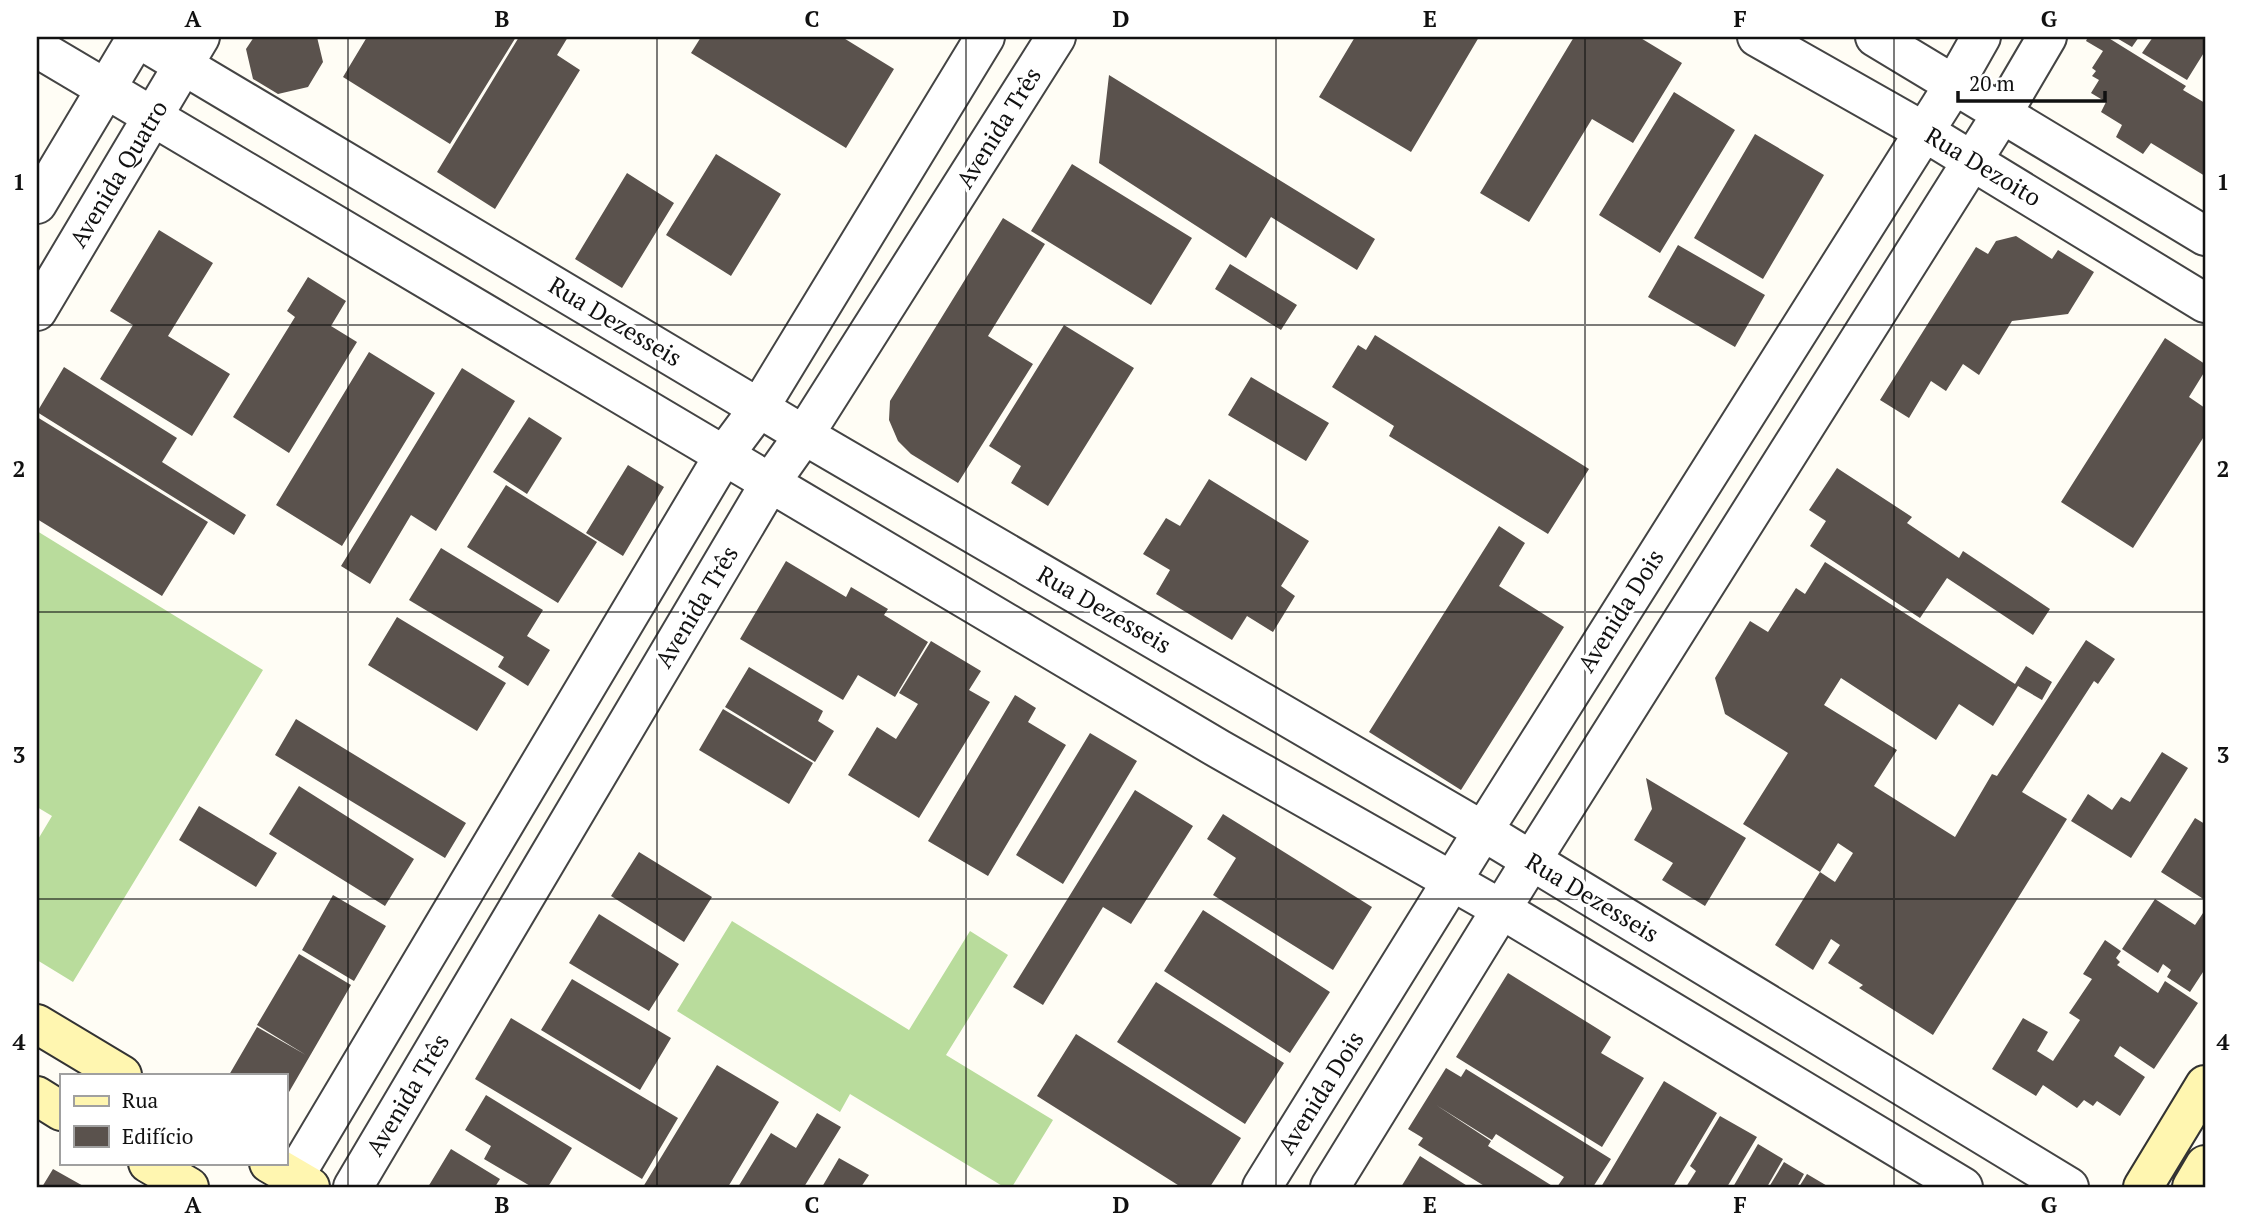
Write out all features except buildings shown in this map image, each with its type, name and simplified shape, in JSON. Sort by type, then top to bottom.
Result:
[{"type":"street","points":[[37,204],[137,37]]},
{"type":"street","name":"Rua Dezesseis","points":[[137,37],[192,51],[759,408],[1483,831],[2069,1187]]},
{"type":"street","points":[[290,1179],[724,456],[759,408],[985,37]]},
{"type":"street","name":"Avenida Três","points":[[353,1187],[771,483],[1056,37]]},
{"type":"street","name":"Rua Dezoito","points":[[1757,37],[1923,131],[2205,303]]},
{"type":"street","points":[[1875,37],[2205,236]]},
{"type":"street","name":"Avenida Dois","points":[[1262,1187],[1982,37]]},
{"type":"street","points":[[1330,1187],[1531,861],[1973,161],[2047,37]]},
{"type":"street","points":[[37,48],[1219,749],[1501,909],[1963,1187]]},
{"type":"street","name":"Avenida Quatro","points":[[37,311],[192,51]]},
{"type":"street","points":[[37,1024],[120,1074]]},
{"type":"street","points":[[2143,1187],[2205,1085]]},
{"type":"street","points":[[37,1096],[60,1110]]},
{"type":"street","points":[[150,1164],[189,1187]]},
{"type":"street","points":[[2192,1187],[2205,1165]]},
{"type":"green space","points":[[37,531],[263,670],[73,982],[37,960],[37,841],[52,816],[37,807]]},
{"type":"green space","points":[[732,921],[909,1030],[970,931],[1008,955],[946,1055],[1053,1120],[1012,1187],[1004,1187],[850,1094],[840,1112],[677,1011]]}]
